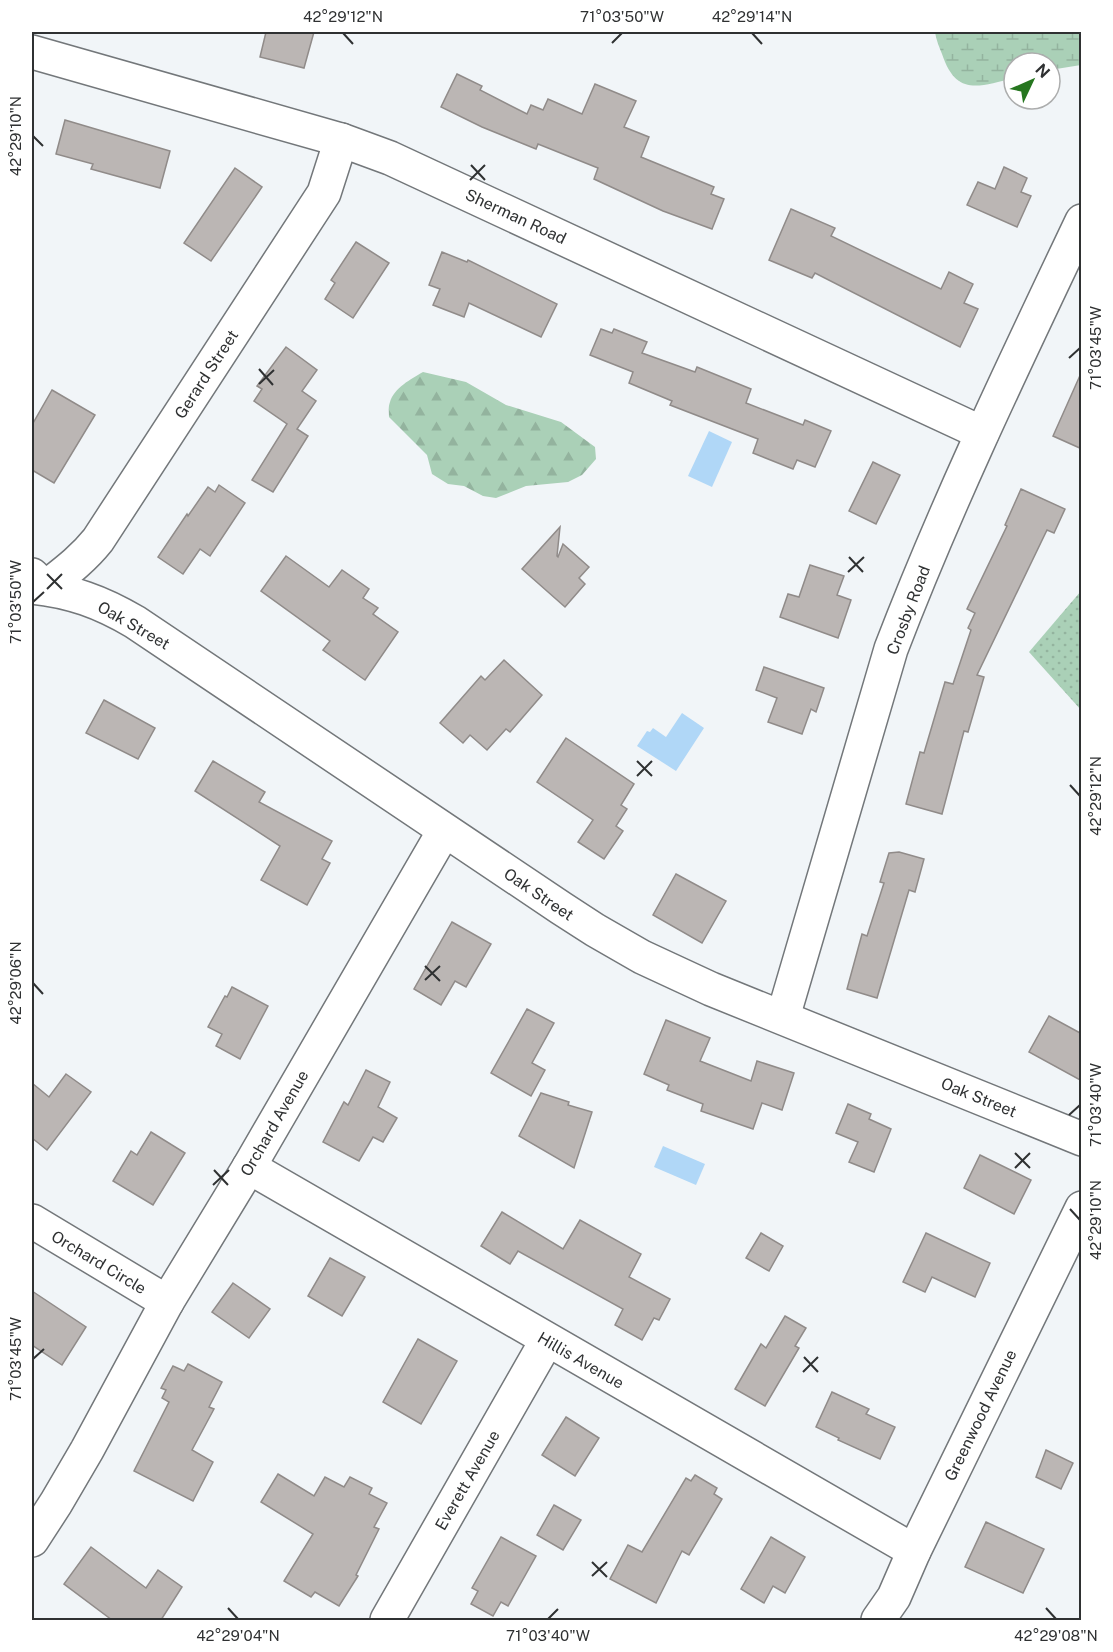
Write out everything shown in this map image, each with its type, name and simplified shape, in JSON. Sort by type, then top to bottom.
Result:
[{"type":"street","name":"Sherman Road","points":[[32,52],[341,140],[390,158],[982,433]]},
{"type":"street","name":"Gerard Street","points":[[36,584],[73,567],[86,555],[104,530],[324,193],[341,140]]},
{"type":"street","name":"Crosby Road","points":[[783,1017],[891,650],[982,433],[1082,221]]},
{"type":"street","name":"Oak Street","points":[[36,584],[88,598],[135,622],[568,914],[617,943],[711,989],[1082,1139]]},
{"type":"street","name":"Orchard Avenue","points":[[32,1540],[87,1450],[167,1302],[249,1167],[444,831]]},
{"type":"street","name":"Hillis Avenue","points":[[249,1167],[914,1551]]},
{"type":"street","name":"Greenwood Avenue","points":[[878,1620],[894,1597],[914,1551],[1082,1208]]},
{"type":"street","name":"Orchard Circle","points":[[32,1221],[167,1302]]},
{"type":"street","name":"Everett Avenue","points":[[387,1620],[547,1340]]},
{"type":"green space","points":[[935,32],[1081,32],[1081,65],[1062,68],[1062,51],[1002,51],[1002,81],[970,85],[954,77]]},
{"type":"green space","points":[[423,372],[466,382],[506,405],[561,422],[595,447],[596,459],[582,475],[568,482],[526,486],[496,498],[483,496],[464,486],[448,484],[432,474],[427,455],[389,417],[389,404],[395,392]]},
{"type":"green space","points":[[1081,591],[1081,710],[1029,652]]},
{"type":"water","points":[[709,431],[732,442],[712,487],[688,476]]},
{"type":"water","points":[[682,713],[704,728],[676,771],[637,746],[647,731],[650,732],[653,728],[666,737]]},
{"type":"water","points":[[663,1146],[705,1164],[696,1185],[654,1167]]},
{"type":"building","points":[[266,32],[314,32],[304,68],[260,57]]},
{"type":"building","points":[[457,74],[482,86],[480,90],[527,114],[531,105],[543,110],[548,99],[582,114],[595,84],[636,101],[624,127],[649,137],[641,157],[714,187],[711,194],[724,199],[712,229],[663,211],[594,179],[598,168],[538,144],[536,149],[441,107]]},
{"type":"building","points":[[65,120],[170,151],[160,188],[91,169],[93,164],[56,154]]},
{"type":"building","points":[[1004,167],[1027,178],[1021,192],[1031,196],[1017,227],[967,205],[978,182],[995,189]]},
{"type":"building","points":[[235,168],[262,187],[211,261],[184,243]]},
{"type":"building","points":[[791,209],[835,228],[831,236],[941,289],[949,272],[973,284],[964,303],[978,309],[960,347],[815,273],[812,278],[769,260]]},
{"type":"building","points":[[356,242],[389,263],[353,318],[325,299],[335,283],[331,280]]},
{"type":"building","points":[[442,252],[467,262],[468,260],[557,304],[541,337],[469,303],[464,317],[433,305],[440,289],[429,285]]},
{"type":"building","points":[[601,329],[612,333],[614,329],[647,342],[642,353],[695,372],[697,367],[751,389],[746,403],[803,425],[805,420],[831,431],[815,467],[797,460],[793,469],[753,453],[758,439],[670,405],[672,401],[629,383],[633,372],[590,355]]},
{"type":"building","points":[[286,347],[317,370],[302,391],[316,401],[297,429],[308,436],[273,492],[252,480],[287,424],[254,401],[262,389],[257,386]]},
{"type":"building","points":[[1082,371],[1082,449],[1053,436]]},
{"type":"building","points":[[52,390],[95,415],[54,483],[32,470],[32,425]]},
{"type":"building","points":[[873,462],[900,475],[876,524],[849,511]]},
{"type":"building","points":[[219,485],[245,503],[210,556],[200,549],[183,574],[158,557],[208,487],[215,492]]},
{"type":"building","points":[[1021,489],[1065,509],[1054,533],[1047,530],[977,675],[984,677],[968,732],[964,731],[942,814],[906,804],[920,752],[924,753],[945,682],[953,684],[971,630],[968,628],[975,613],[967,609],[1007,526],[1005,525]]},
{"type":"building","points":[[560,527],[557,556],[563,544],[589,567],[579,578],[585,584],[565,607],[522,569]]},
{"type":"building","points":[[286,556],[329,587],[342,570],[369,589],[363,598],[378,608],[373,614],[398,632],[365,680],[323,650],[330,641],[261,591]]},
{"type":"building","points":[[810,565],[844,576],[837,595],[851,600],[838,638],[780,617],[788,594],[799,597]]},
{"type":"building","points":[[504,660],[542,695],[510,732],[506,729],[487,750],[470,735],[463,743],[440,723],[481,676],[485,680]]},
{"type":"building","points":[[764,667],[824,688],[816,712],[811,709],[802,734],[768,722],[777,698],[756,690]]},
{"type":"building","points":[[104,700],[155,728],[138,759],[86,733]]},
{"type":"building","points":[[566,738],[634,784],[621,805],[627,809],[616,826],[623,831],[604,859],[578,842],[593,820],[537,782]]},
{"type":"building","points":[[213,761],[265,792],[259,802],[332,841],[322,859],[330,863],[307,905],[261,880],[280,846],[195,791]]},
{"type":"building","points":[[899,852],[924,859],[915,892],[909,890],[877,998],[847,989],[862,934],[867,936],[884,883],[880,882],[889,853]]},
{"type":"building","points":[[676,874],[726,901],[702,943],[653,915]]},
{"type":"building","points":[[452,922],[491,944],[466,987],[455,981],[441,1005],[414,989]]},
{"type":"building","points":[[232,987],[268,1006],[240,1059],[216,1046],[222,1034],[208,1027]]},
{"type":"building","points":[[527,1009],[554,1023],[532,1063],[545,1070],[531,1096],[491,1073]]},
{"type":"building","points":[[1049,1016],[1082,1034],[1082,1081],[1029,1052]]},
{"type":"building","points":[[666,1020],[710,1038],[700,1061],[751,1081],[757,1061],[794,1073],[782,1110],[762,1103],[753,1129],[701,1111],[703,1104],[667,1090],[669,1085],[644,1074]]},
{"type":"building","points":[[366,1070],[390,1082],[378,1107],[397,1118],[383,1142],[373,1137],[359,1161],[323,1142],[344,1102],[348,1105]]},
{"type":"building","points":[[66,1074],[91,1092],[47,1150],[32,1138],[32,1083],[49,1097]]},
{"type":"building","points":[[541,1093],[569,1102],[568,1105],[592,1112],[574,1168],[519,1136]]},
{"type":"building","points":[[848,1104],[871,1114],[869,1119],[891,1129],[874,1172],[849,1162],[858,1142],[836,1133]]},
{"type":"building","points":[[151,1132],[185,1153],[153,1205],[113,1181],[131,1151],[137,1155]]},
{"type":"building","points":[[980,1155],[1031,1180],[1014,1214],[964,1188]]},
{"type":"building","points":[[502,1212],[563,1249],[580,1220],[641,1254],[629,1277],[670,1299],[659,1320],[654,1318],[642,1340],[615,1325],[623,1309],[518,1251],[510,1264],[481,1246]]},
{"type":"building","points":[[761,1233],[783,1246],[769,1271],[746,1258]]},
{"type":"building","points":[[926,1233],[990,1263],[975,1297],[932,1277],[925,1292],[903,1282]]},
{"type":"building","points":[[330,1258],[365,1277],[342,1316],[308,1296]]},
{"type":"building","points":[[233,1283],[270,1309],[249,1338],[212,1312]]},
{"type":"building","points":[[32,1291],[86,1327],[62,1365],[32,1345]]},
{"type":"building","points":[[785,1316],[806,1328],[795,1346],[799,1348],[765,1406],[735,1389],[761,1344],[766,1348]]},
{"type":"building","points":[[418,1339],[457,1361],[421,1424],[383,1402]]},
{"type":"building","points":[[188,1364],[222,1382],[209,1407],[214,1409],[192,1450],[213,1462],[193,1501],[134,1471],[169,1402],[162,1398],[166,1390],[161,1388],[173,1366],[184,1371]]},
{"type":"building","points":[[832,1392],[869,1409],[866,1414],[895,1427],[880,1459],[816,1427]]},
{"type":"building","points":[[566,1417],[599,1438],[575,1476],[542,1455]]},
{"type":"building","points":[[1046,1450],[1073,1463],[1061,1489],[1036,1477]]},
{"type":"building","points":[[278,1474],[314,1496],[325,1477],[344,1487],[350,1477],[372,1488],[369,1494],[387,1503],[374,1527],[379,1529],[356,1575],[358,1576],[339,1606],[315,1592],[311,1597],[284,1581],[313,1534],[261,1502]]},
{"type":"building","points":[[695,1475],[717,1488],[714,1494],[722,1499],[689,1555],[682,1551],[656,1603],[610,1579],[628,1545],[642,1552],[686,1478],[691,1481]]},
{"type":"building","points":[[554,1505],[581,1520],[563,1550],[537,1535]]},
{"type":"building","points":[[986,1522],[1044,1549],[1023,1593],[965,1567]]},
{"type":"building","points":[[501,1537],[536,1556],[508,1606],[501,1602],[493,1616],[471,1604],[478,1591],[472,1588]]},
{"type":"building","points":[[771,1537],[805,1557],[785,1593],[773,1586],[764,1603],[741,1589]]},
{"type":"building","points":[[91,1547],[146,1588],[158,1570],[182,1587],[161,1620],[112,1620],[64,1584]]}]
